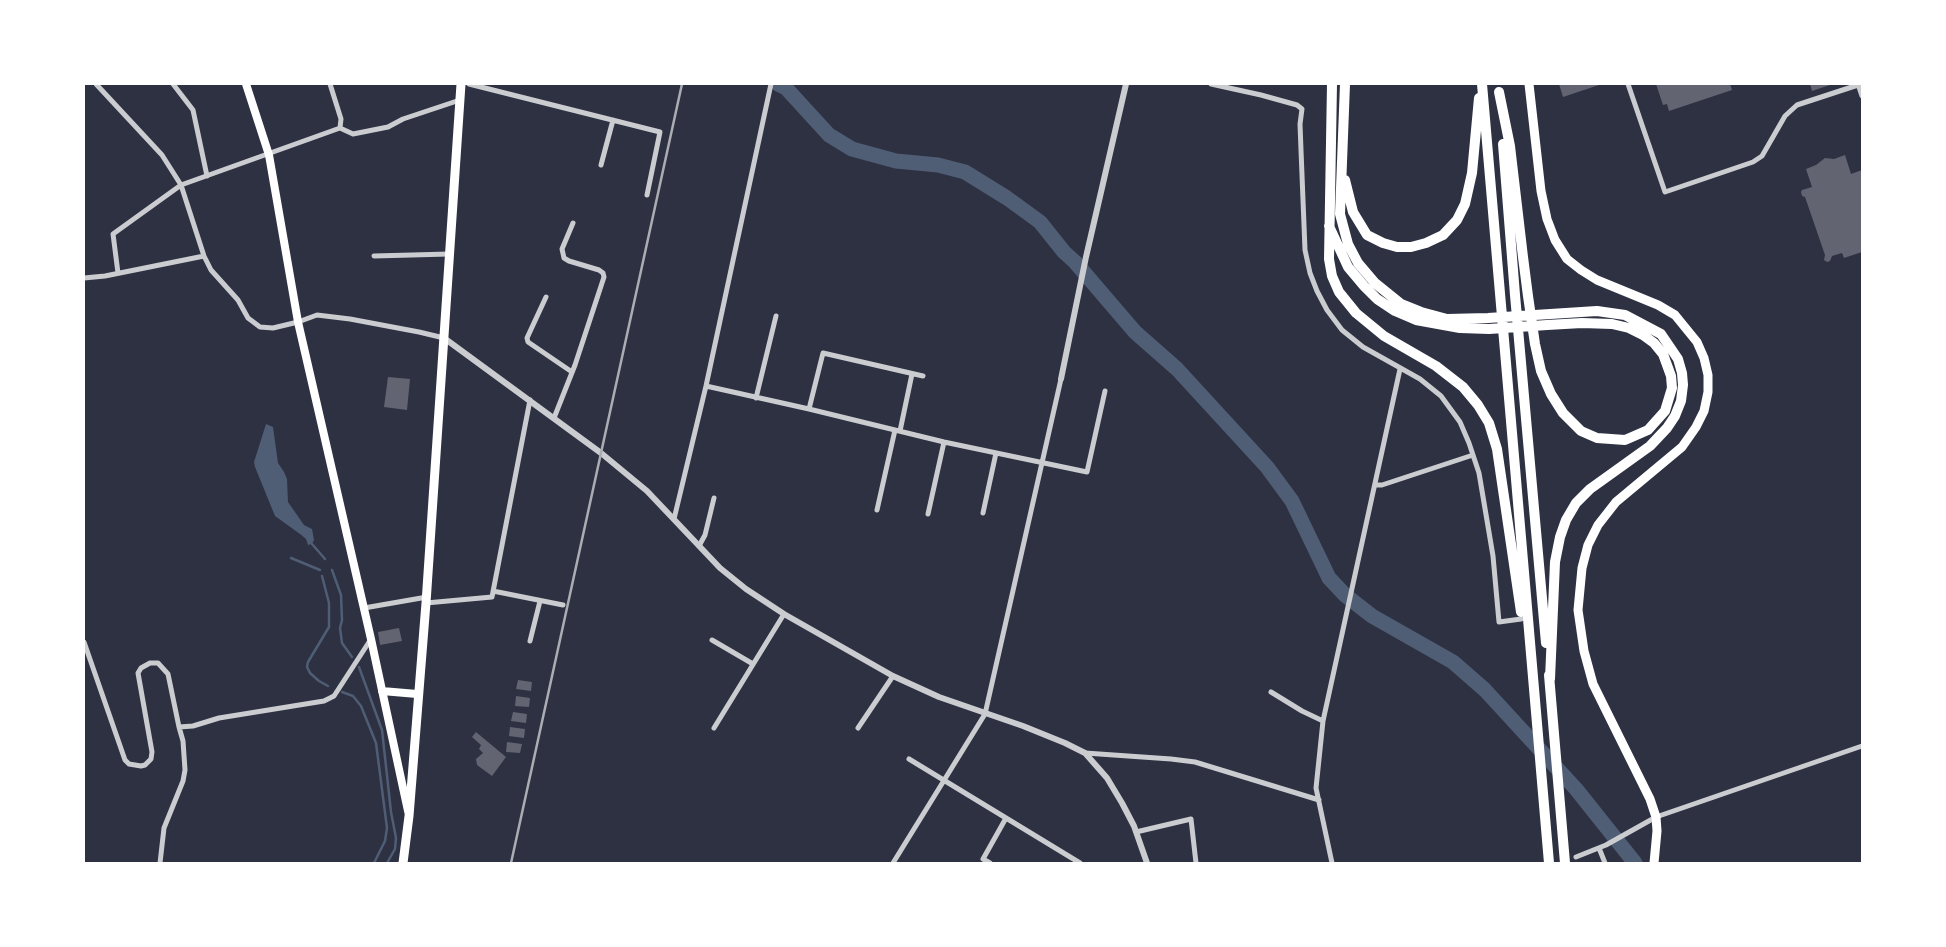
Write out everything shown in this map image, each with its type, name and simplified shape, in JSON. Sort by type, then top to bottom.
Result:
[{"type":"highway","points":[[1332,84],[1329,259],[1332,276],[1339,292],[1356,313],[1384,336],[1436,366],[1463,387],[1478,405],[1489,423],[1498,449],[1536,711],[1550,863]]},
{"type":"highway","points":[[1345,84],[1340,214],[1348,244],[1358,263],[1375,283],[1401,304],[1447,319],[1598,311],[1625,315],[1661,334],[1678,359],[1683,385],[1681,401],[1675,416],[1667,428],[1650,446],[1590,490],[1576,503],[1566,520],[1555,562],[1550,679]]},
{"type":"highway","points":[[1481,84],[1533,690]]},
{"type":"highway","points":[[1342,170],[1353,212],[1367,235],[1397,247],[1412,247],[1443,235],[1457,220],[1465,204],[1472,173],[1481,84]]},
{"type":"highway","points":[[1329,226],[1348,267],[1364,286],[1377,299],[1395,311],[1416,320],[1460,328],[1489,329],[1582,323],[1612,324],[1629,328],[1643,335],[1654,343],[1663,354],[1668,365],[1672,388],[1665,411],[1648,430],[1624,440],[1597,438],[1581,431],[1563,413],[1551,394],[1541,371],[1535,344],[1528,296],[1510,146],[1499,88]]},
{"type":"highway","points":[[1499,88],[1515,295],[1565,863]]},
{"type":"main road","points":[[246,84],[269,154],[298,322],[371,639],[409,816]]},
{"type":"main road","points":[[403,863],[409,816],[417,694],[426,600],[461,84]]},
{"type":"main road","points":[[1529,84],[1541,191],[1547,219],[1555,240],[1567,258],[1581,270],[1597,280],[1658,305],[1675,315],[1697,342],[1704,358],[1708,375],[1708,392],[1704,411],[1682,447],[1616,502],[1598,524],[1588,545],[1574,612],[1593,684],[1650,799],[1656,817],[1657,831],[1654,862]]},
{"type":"main road","points":[[382,691],[417,694]]},
{"type":"street","points":[[96,84],[162,155],[181,185],[204,256],[211,270],[238,300],[248,318],[260,327],[273,328],[317,315],[350,319],[444,338],[601,452],[647,491],[720,568],[746,589],[784,614],[893,676],[939,697],[1023,726],[1085,753],[1195,762],[1320,800]]},
{"type":"street","points":[[173,84],[193,110],[207,176]]},
{"type":"street","points":[[330,84],[341,119],[340,128]]},
{"type":"street","points":[[469,84],[660,132],[647,195]]},
{"type":"street","points":[[674,519],[706,386],[770,84]]},
{"type":"street","points":[[893,863],[985,714],[1126,84]]},
{"type":"street","points":[[1212,84],[1261,95],[1302,109],[1300,132],[1304,232],[1305,250],[1310,273],[1327,310],[1342,330],[1363,347],[1420,379],[1446,402],[1460,422],[1478,473],[1493,556],[1499,622],[1521,619]]},
{"type":"street","points":[[1628,84],[1665,192],[1753,162],[1762,156],[1785,116],[1797,105],[1858,84],[1862,96]]},
{"type":"street","points":[[118,273],[114,234],[181,185],[340,128],[353,134],[388,127],[404,119],[460,100]]},
{"type":"street","points":[[601,165],[613,120]]},
{"type":"street","points":[[554,418],[572,372],[604,277],[603,273],[599,270],[564,258],[562,250],[573,223]]},
{"type":"street","points":[[374,256],[449,254]]},
{"type":"street","points":[[84,278],[204,256]]},
{"type":"street","points":[[546,297],[527,338],[528,342],[572,372]]},
{"type":"street","points":[[756,398],[776,316]]},
{"type":"street","points":[[809,409],[823,353],[924,376]]},
{"type":"street","points":[[1332,863],[1316,788],[1323,721],[1400,369]]},
{"type":"street","points":[[877,510],[912,374]]},
{"type":"street","points":[[706,386],[944,442],[1042,461],[1087,472],[1105,392]]},
{"type":"street","points":[[364,608],[426,600],[492,597],[530,400]]},
{"type":"street","points":[[928,514],[944,442]]},
{"type":"street","points":[[983,513],[996,453]]},
{"type":"street","points":[[1375,485],[1473,455]]},
{"type":"street","points":[[699,546],[705,534],[714,498]]},
{"type":"street","points":[[493,591],[562,605]]},
{"type":"street","points":[[530,641],[540,601]]},
{"type":"street","points":[[714,728],[784,614]]},
{"type":"street","points":[[179,727],[193,726],[219,718],[324,701],[334,696],[343,685],[371,639]]},
{"type":"street","points":[[712,640],[753,664]]},
{"type":"street","points":[[84,642],[125,760],[129,764],[145,765],[151,759],[152,752],[138,673],[141,668],[150,663],[158,664],[168,674],[183,741],[185,770],[183,781],[164,828],[160,863]]},
{"type":"street","points":[[858,728],[893,676]]},
{"type":"street","points":[[1272,692],[1302,711],[1323,721]]},
{"type":"street","points":[[1576,857],[1606,845],[1656,817],[1862,746]]},
{"type":"street","points":[[1085,753],[1107,778],[1136,832],[1147,863]]},
{"type":"street","points":[[909,759],[1080,863]]},
{"type":"street","points":[[990,863],[983,859],[1006,818]]},
{"type":"street","points":[[1136,832],[1192,819],[1196,863]]},
{"type":"street","points":[[1599,848],[1605,863]]},
{"type":"water","points":[[266,424],[273,427],[278,463],[287,479],[288,502],[304,525],[312,529],[314,540],[312,544],[308,545],[306,539],[275,516],[255,467],[254,462]]},
{"type":"building","points":[[1559,84],[1602,84],[1563,97]]},
{"type":"building","points":[[1656,84],[1730,84],[1732,90],[1669,111],[1667,104],[1663,105]]},
{"type":"building","points":[[1810,84],[1833,84],[1812,91]]},
{"type":"building","points":[[1845,155],[1851,174],[1862,170],[1862,252],[1844,258],[1842,253],[1832,256],[1830,261],[1827,262],[1824,260],[1825,255],[1805,197],[1802,196],[1801,192],[1812,187],[1806,169],[1816,165],[1825,158],[1834,159]]},
{"type":"building","points":[[388,377],[410,379],[407,410],[384,407]]},
{"type":"building","points":[[399,628],[402,641],[380,645],[378,632]]},
{"type":"building","points":[[518,680],[532,682],[531,691],[516,689]]},
{"type":"building","points":[[516,696],[530,698],[529,707],[515,706]]},
{"type":"building","points":[[513,712],[527,714],[526,723],[511,721]]},
{"type":"building","points":[[510,727],[525,729],[524,738],[509,736]]},
{"type":"building","points":[[476,732],[506,757],[492,776],[477,765],[476,759],[483,753],[479,749],[481,745],[472,737]]},
{"type":"building","points":[[507,742],[522,744],[520,753],[506,752]]},
{"type":"waterway","points":[[778,84],[786,88],[829,135],[852,149],[896,161],[938,165],[965,172],[1007,198],[1040,222],[1135,332],[1177,369],[1267,467],[1292,501],[1329,578],[1345,595],[1372,616],[1453,662],[1485,690],[1576,789],[1635,863]]},
{"type":"waterway","points":[[312,544],[325,559]]},
{"type":"waterway","points":[[291,558],[320,570]]},
{"type":"waterway","points":[[332,570],[341,595],[342,620],[340,628],[342,643],[352,657]]},
{"type":"waterway","points":[[322,576],[329,603],[329,627],[308,662],[307,667],[310,673],[328,686]]},
{"type":"waterway","points":[[359,667],[382,730],[391,812],[396,838],[395,849],[387,863]]},
{"type":"waterway","points":[[342,692],[353,696],[361,706],[376,743],[387,828],[385,841],[374,863]]},
{"type":"railway","points":[[511,863],[682,84]]}]
